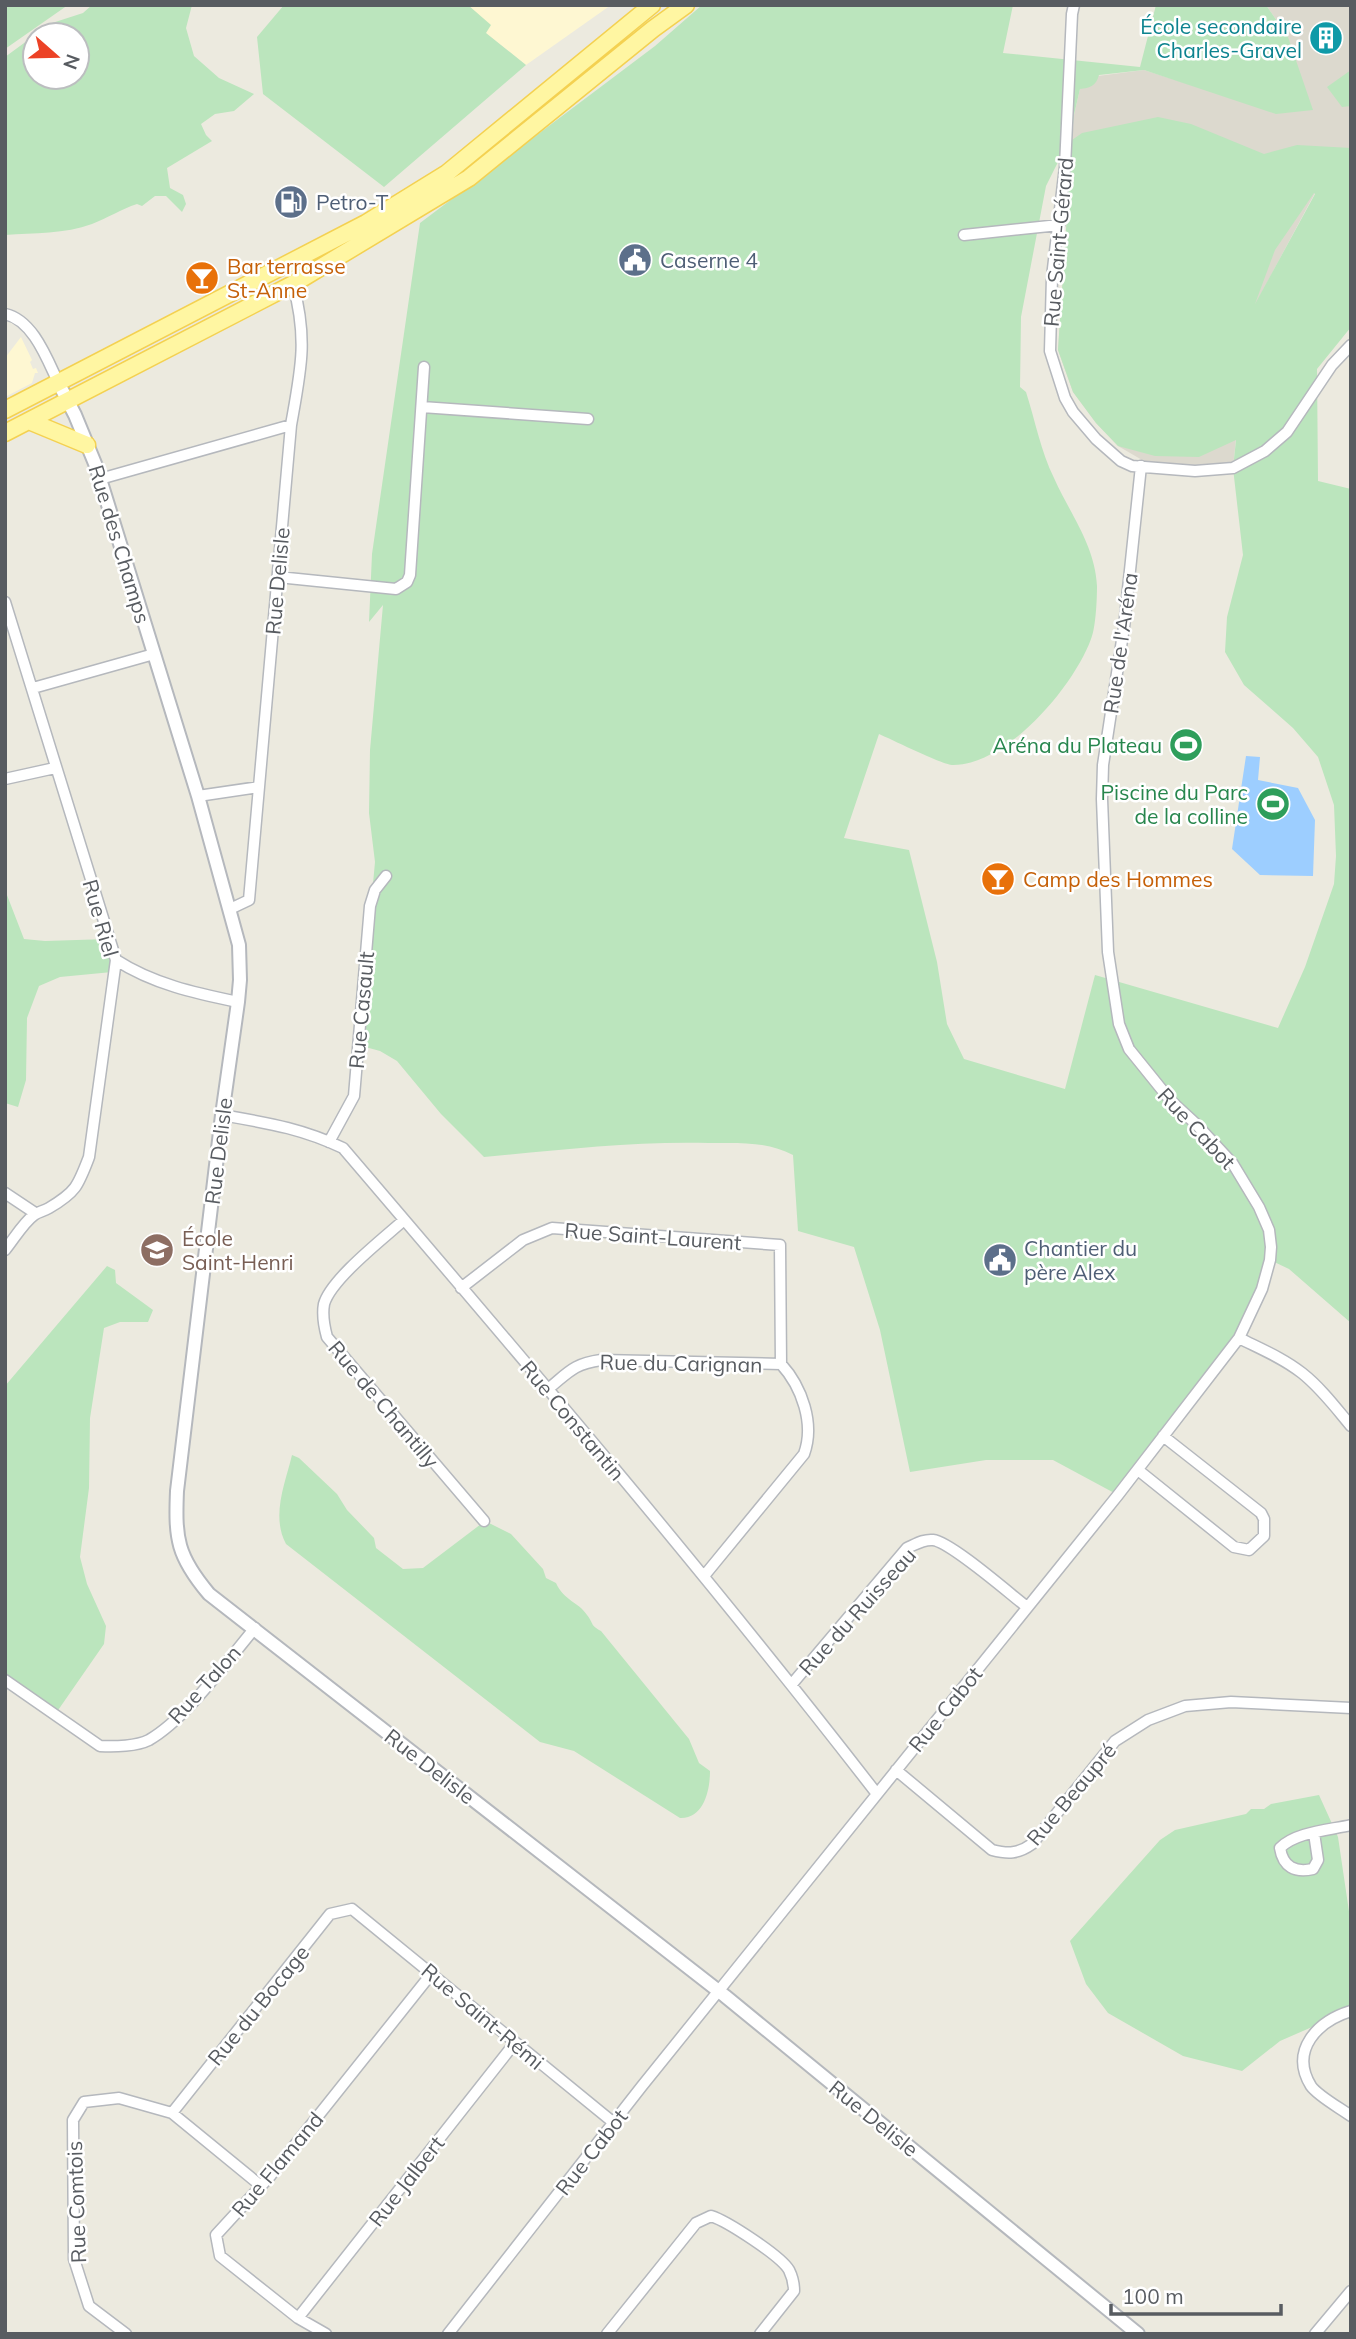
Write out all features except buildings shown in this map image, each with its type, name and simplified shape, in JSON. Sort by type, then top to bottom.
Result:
[{"type":"main road","points":[[5,410],[366,223],[447,173],[652,5]]},
{"type":"main road","points":[[5,433],[293,284],[468,178],[686,5]]},
{"type":"main road","points":[[29,421],[88,445]]},
{"type":"street","name":"Rue Saint-Gérard","points":[[1074,5],[1065,167],[1052,277],[1049,346],[1058,379],[1073,412],[1101,445],[1132,466],[1195,471],[1233,468],[1255,458],[1287,432],[1332,365],[1351,345]]},
{"type":"street","points":[[964,235],[1059,226]]},
{"type":"street","name":"Rue Delisle","points":[[230,909],[249,900],[291,425],[302,366],[303,334],[293,284]]},
{"type":"street","name":"Rue des Champs","points":[[5,314],[15,316],[34,336],[68,400],[100,479],[230,909],[239,945],[240,980]]},
{"type":"street","points":[[278,577],[397,589],[407,582],[410,575],[424,367]]},
{"type":"street","points":[[422,407],[588,419]]},
{"type":"street","points":[[100,479],[291,425]]},
{"type":"street","name":"Rue de l'Aréna","points":[[1141,466],[1124,627],[1103,765],[1102,799],[1108,952],[1119,1024],[1129,1049],[1141,1065]]},
{"type":"street","name":"Rue Riel","points":[[5,602],[116,960],[89,1157],[72,1192],[62,1201],[35,1213],[5,1250]]},
{"type":"street","points":[[33,688],[154,654]]},
{"type":"street","points":[[5,779],[55,768]]},
{"type":"street","points":[[198,796],[259,787]]},
{"type":"street","name":"Rue Casault","points":[[329,1142],[354,1097],[370,906],[375,890],[386,876]]},
{"type":"street","points":[[116,960],[133,971],[187,992],[238,1002]]},
{"type":"street","name":"Rue Delisle","points":[[240,980],[177,1491],[177,1538],[187,1564],[209,1594],[719,1992],[1138,2334]]},
{"type":"street","name":"Rue Cabot","points":[[448,2334],[1138,1470],[1239,1338],[1262,1289],[1270,1259],[1269,1230],[1255,1199],[1233,1164],[1171,1101],[1141,1065]]},
{"type":"street","name":"Rue Constantin","points":[[222,1115],[286,1127],[343,1148],[704,1576],[877,1794]]},
{"type":"street","points":[[5,1193],[35,1213]]},
{"type":"street","name":"Rue de Chantilly","points":[[404,1220],[341,1279],[327,1296],[323,1307],[323,1323],[327,1337],[484,1521]]},
{"type":"street","name":"Rue Saint-Laurent","points":[[461,1288],[523,1240],[552,1228],[780,1245],[781,1364]]},
{"type":"street","points":[[1239,1338],[1280,1358],[1302,1373],[1351,1426]]},
{"type":"street","name":"Rue du Carignan","points":[[548,1389],[572,1368],[601,1360],[781,1364]]},
{"type":"street","points":[[704,1576],[804,1454],[808,1432],[802,1398],[793,1377],[781,1364]]},
{"type":"street","points":[[1138,1470],[1234,1547],[1250,1550],[1264,1536],[1264,1519],[1261,1513],[1163,1436]]},
{"type":"street","name":"Rue du Ruisseau","points":[[792,1684],[907,1548],[923,1541],[936,1540],[952,1549],[1027,1607]]},
{"type":"street","name":"Rue Talon","points":[[5,1680],[100,1746],[113,1747],[147,1741],[178,1718],[255,1628]]},
{"type":"street","name":"Rue Beaupré","points":[[897,1770],[992,1850],[1007,1854],[1019,1852],[1032,1844],[1115,1741],[1147,1720],[1185,1706],[1231,1702],[1351,1707]]},
{"type":"street","points":[[1314,1833],[1318,1860],[1313,1869],[1299,1871],[1290,1868],[1282,1860],[1280,1848],[1286,1842],[1314,1833],[1351,1825]]},
{"type":"street","name":"Rue Saint-Rémi","points":[[352,1909],[614,2123]]},
{"type":"street","name":"Rue du Bocage","points":[[172,2113],[330,1914],[352,1909]]},
{"type":"street","name":"Rue Flamand","points":[[326,2334],[298,2318],[220,2256],[216,2235],[279,2164],[432,1973]]},
{"type":"street","points":[[1351,2011],[1337,2015],[1309,2038],[1304,2053],[1304,2069],[1312,2087],[1351,2116]]},
{"type":"street","name":"Rue Jalbert","points":[[298,2318],[514,2044]]},
{"type":"street","name":"Rue Comtois","points":[[127,2334],[89,2306],[74,2259],[73,2120],[84,2102],[119,2098],[172,2113]]},
{"type":"street","points":[[172,2113],[260,2185]]},
{"type":"street","points":[[607,2334],[696,2223],[711,2216],[724,2220],[754,2240],[789,2270],[794,2291],[760,2334]]},
{"type":"street","points":[[1315,2334],[1351,2291]]},
{"type":"shaded area","points":[[450,5],[611,5],[526,65]]},
{"type":"shaded area","name":"École secondaire Charles-Gravel","points":[[1266,5],[1351,5],[1351,155],[1324,176],[1248,318],[1233,468],[1149,464],[1118,446],[1096,423],[1073,392],[1058,350],[1074,115],[1080,89],[1098,76],[1144,70],[1210,91],[1288,37]]},
{"type":"shaded area","points":[[21,337],[32,360],[30,362],[33,369],[36,368],[38,373],[35,373],[32,383],[5,397],[5,358]]},
{"type":"green space","points":[[5,5],[68,5],[45,21],[21,21],[21,38],[5,49]]},
{"type":"green space","points":[[92,5],[192,5],[186,28],[194,56],[219,78],[254,94],[234,111],[215,114],[201,124],[212,141],[167,168],[170,188],[183,195],[186,204],[182,212],[166,196],[155,196],[142,206],[131,206],[98,222],[71,230],[5,235],[5,57],[21,45],[21,91],[91,91],[91,21],[58,21],[83,13]]},
{"type":"green space","points":[[284,5],[468,5],[491,25],[486,33],[526,65],[384,187],[263,94],[257,37]]},
{"type":"green space","points":[[702,5],[1013,5],[1003,53],[1140,67],[1156,5],[1266,5],[1288,37],[1313,110],[1276,114],[1144,70],[1099,75],[1092,86],[1080,89],[1072,134],[1046,186],[1021,317],[1020,387],[1026,392],[1049,468],[1092,557],[1097,586],[1093,634],[1070,679],[1054,700],[1016,738],[995,752],[973,762],[952,765],[879,734],[844,838],[909,850],[937,962],[947,1024],[964,1059],[1065,1089],[1095,975],[1278,1028],[1305,967],[1334,884],[1336,856],[1334,805],[1318,757],[1293,728],[1244,685],[1225,652],[1227,617],[1243,555],[1233,468],[1236,440],[1199,457],[1155,456],[1118,446],[1096,423],[1073,392],[1058,350],[1072,140],[1082,133],[1158,117],[1191,124],[1264,154],[1297,145],[1351,148],[1351,327],[1317,369],[1318,481],[1351,489],[1351,1323],[1289,1269],[1270,1260],[1239,1338],[1118,1495],[1053,1460],[986,1460],[910,1472],[880,1330],[854,1247],[798,1231],[793,1155],[773,1147],[752,1144],[653,1143],[484,1157],[441,1114],[397,1061],[380,1051],[358,1045],[375,862],[369,813],[370,750],[383,605],[369,622],[372,554],[420,223],[655,46]],"holes":[[[1315,194],[1255,304],[1275,250]]]},
{"type":"green space","points":[[1351,70],[1351,106],[1342,107],[1327,87]]},
{"type":"green space","points":[[5,890],[24,939],[108,939],[114,960],[112,972],[60,977],[39,986],[27,1018],[26,1080],[18,1107],[5,1103]]},
{"type":"green space","points":[[107,1266],[115,1270],[116,1283],[153,1310],[148,1322],[120,1322],[104,1328],[90,1418],[89,1488],[80,1557],[87,1584],[106,1626],[104,1644],[54,1716],[5,1680],[5,1386]]},
{"type":"green space","points":[[292,1455],[299,1458],[337,1494],[347,1510],[374,1538],[376,1548],[403,1569],[423,1568],[485,1521],[511,1534],[543,1569],[546,1578],[556,1583],[563,1594],[584,1611],[689,1739],[699,1763],[710,1771],[707,1794],[700,1809],[695,1814],[680,1818],[574,1751],[540,1742],[286,1544],[279,1511]]},
{"type":"green space","points":[[1319,1795],[1338,1837],[1351,1925],[1351,2010],[1280,2041],[1242,2071],[1183,2056],[1108,2013],[1086,1984],[1070,1941],[1160,1840],[1175,1830],[1246,1814],[1251,1809],[1264,1809],[1271,1804]]},
{"type":"water","name":"Piscine du Parc de la colline","points":[[1246,756],[1260,757],[1258,780],[1298,788],[1315,820],[1313,876],[1260,875],[1232,849]]},
{"type":"place","name":"École secondaire Charles-Gravel","points":[[1326,38]]},
{"type":"place","name":"Petro-T","points":[[291,202]]},
{"type":"place","name":"Caserne 4","points":[[635,260]]},
{"type":"place","name":"Bar terrasse St-Anne","points":[[202,278]]},
{"type":"place","name":"Aréna du Plateau","points":[[1186,745]]},
{"type":"place","name":"Piscine du Parc de la colline","points":[[1273,804]]},
{"type":"place","name":"Camp des Hommes","points":[[998,879]]},
{"type":"place","name":"École Saint-Henri","points":[[157,1250]]},
{"type":"place","name":"Chantier du père Alex","points":[[1000,1260]]}]
